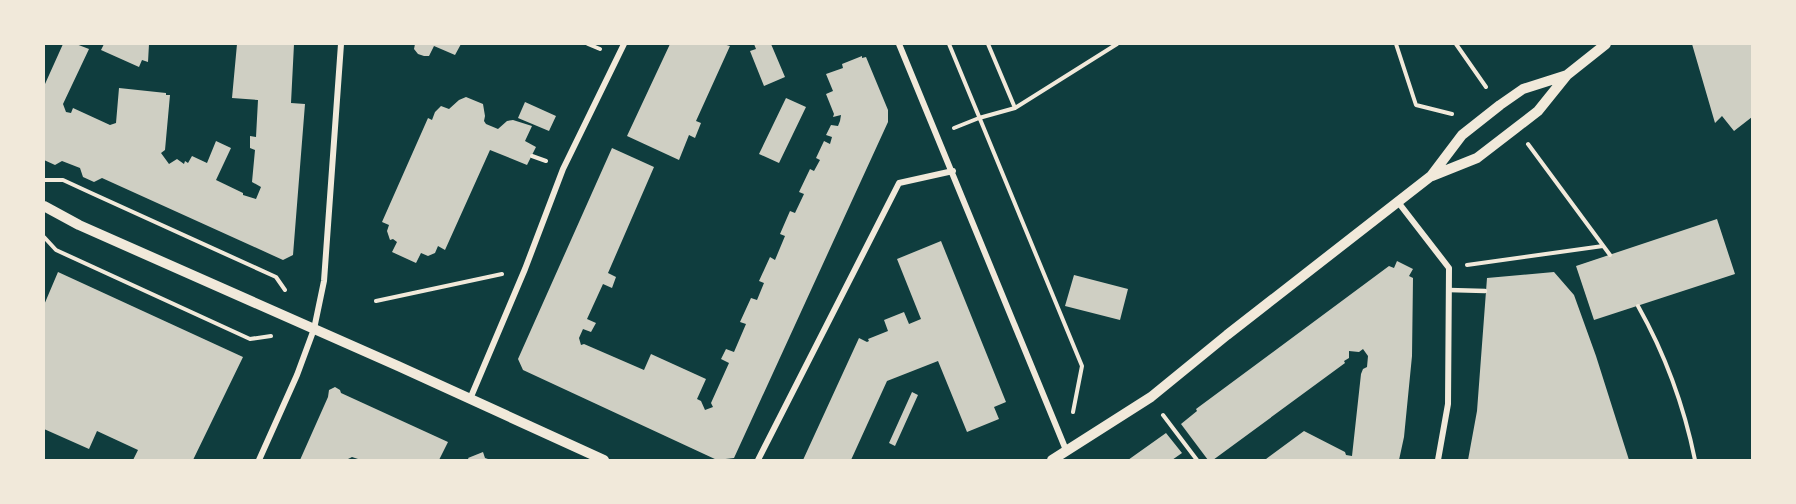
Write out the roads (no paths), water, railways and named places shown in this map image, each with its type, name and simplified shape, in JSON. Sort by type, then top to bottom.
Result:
[{"type":"street","points":[[259,460],[297,375],[314,329],[324,280],[341,44]]},
{"type":"street","points":[[470,399],[525,268],[563,169],[624,44]]},
{"type":"street","points":[[899,44],[1066,450]]},
{"type":"street","points":[[1431,176],[1477,158],[1538,111],[1567,75],[1606,44]]},
{"type":"street","points":[[1053,460],[1151,397],[1431,176],[1462,135],[1500,105],[1522,89],[1567,75]]},
{"type":"street","points":[[758,460],[899,183],[953,171]]},
{"type":"street","points":[[1398,202],[1449,268],[1448,404],[1438,460]]},
{"type":"street","points":[[44,206],[80,225],[604,460]]},
{"type":"lane","points":[[1449,290],[1485,291]]}]
